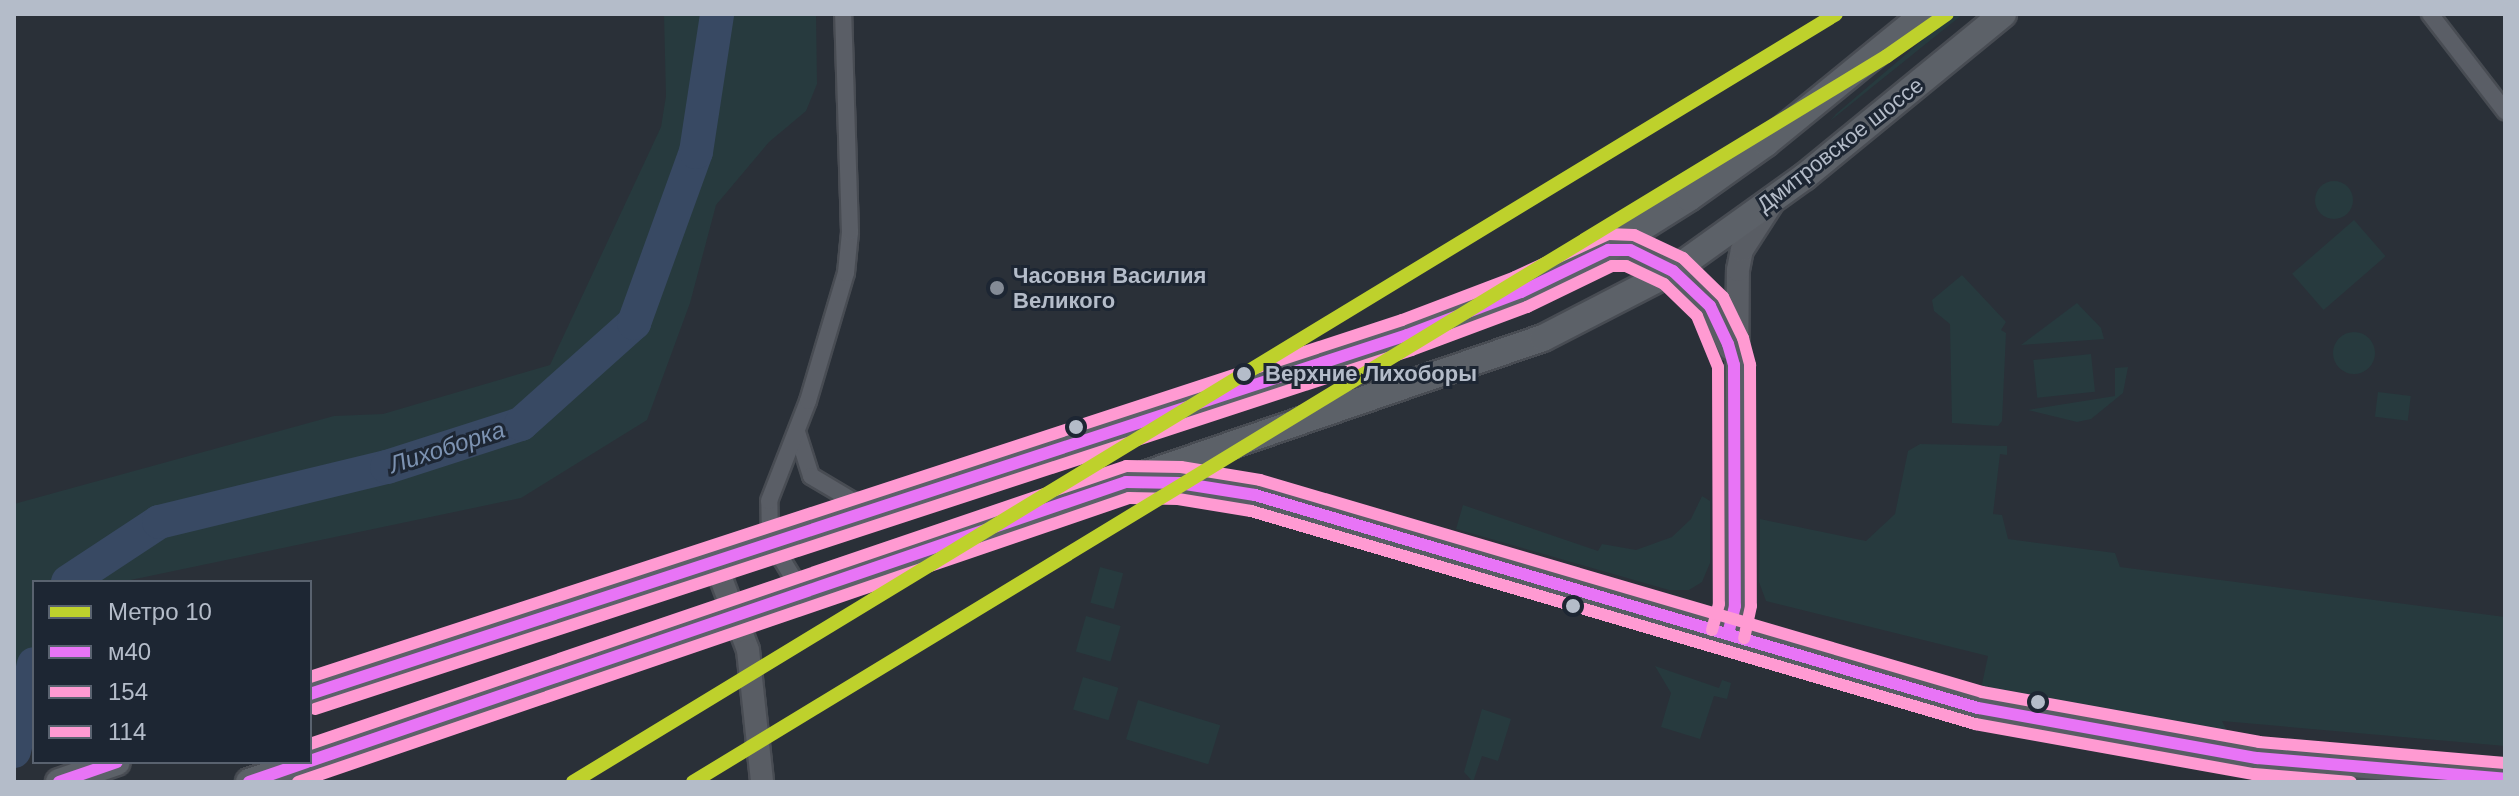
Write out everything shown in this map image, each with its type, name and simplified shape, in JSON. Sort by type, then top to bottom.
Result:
[{"type":"main road","points":[[312,693],[865,508],[1407,335],[1521,292],[1608,250],[1766,143],[1924,14]]},
{"type":"main road","name":"Дмитровское шоссе","points":[[312,762],[738,614],[800,589],[1126,482],[1543,338],[1673,271],[1777,196],[2003,14]]},
{"type":"main road","points":[[64,780],[111,764]]},
{"type":"main road","name":"Дмитровское шоссе","points":[[263,779],[306,764]]},
{"type":"street","points":[[800,589],[770,540],[769,501],[776,473],[797,431],[846,273],[843,14]]},
{"type":"street","points":[[2430,14],[2505,111]]},
{"type":"street","points":[[1728,634],[1735,606],[1734,365],[1742,250],[1777,196]]},
{"type":"street","points":[[1608,250],[1651,257],[1673,271],[1710,306],[1722,326],[1734,365]]},
{"type":"street","points":[[797,431],[799,450],[811,476],[865,508]]},
{"type":"street","points":[[1126,482],[1179,483],[1255,495],[1978,708],[2144,741],[2257,758],[2505,779]]},
{"type":"street","points":[[714,560],[738,614],[757,695],[762,782]]},
{"type":"green space","points":[[664,14],[816,14],[817,84],[806,111],[769,142],[716,205],[690,303],[647,420],[521,498],[131,580],[32,580],[32,704],[14,708],[14,504],[334,416],[383,414],[550,365],[661,127],[666,96]]},
{"type":"green space","points":[[1953,14],[1963,14],[1830,121],[1836,114]]},
{"type":"green space","points":[[2334,181],[2347,187],[2353,200],[2347,213],[2334,219],[2321,213],[2315,200],[2321,187]]},
{"type":"green space","points":[[2354,220],[2385,256],[2324,310],[2292,274]]},
{"type":"green space","points":[[1962,275],[2006,322],[2001,330],[2006,333],[2002,421],[1998,426],[1952,423],[1950,324],[1934,311],[1932,300]]},
{"type":"green space","points":[[2077,303],[2101,328],[2104,339],[2021,345]]},
{"type":"green space","points":[[2354,332],[2369,338],[2375,353],[2369,368],[2354,374],[2339,368],[2333,353],[2339,338]]},
{"type":"green space","points":[[2091,354],[2095,392],[2037,398],[2033,360]]},
{"type":"green space","points":[[2128,367],[2123,393],[2091,419],[2077,422],[2028,410],[2115,396],[2115,368]]},
{"type":"green space","points":[[2378,392],[2411,396],[2408,421],[2375,417]]},
{"type":"green space","points":[[1920,444],[2007,446],[2007,455],[2000,454],[1993,514],[2002,515],[2008,539],[2115,553],[2120,567],[2505,617],[2505,746],[2222,721],[2230,737],[1981,689],[1988,656],[1766,601],[1759,582],[1760,519],[1866,541],[1895,514],[1908,451]]},
{"type":"green space","points":[[1702,496],[1710,501],[1710,563],[1702,582],[1689,590],[1669,590],[1456,529],[1463,505],[1598,551],[1602,544],[1636,550],[1672,537],[1691,519]]},
{"type":"green space","points":[[1100,567],[1123,573],[1114,609],[1090,603]]},
{"type":"green space","points":[[1086,616],[1121,626],[1110,661],[1076,652]]},
{"type":"green space","points":[[1655,666],[1719,688],[1722,680],[1731,683],[1727,699],[1714,696],[1700,739],[1661,727],[1671,693]]},
{"type":"green space","points":[[1083,677],[1118,688],[1108,720],[1073,710]]},
{"type":"green space","points":[[1138,700],[1220,725],[1208,764],[1126,739]]},
{"type":"green space","points":[[1482,709],[1511,719],[1498,761],[1482,756],[1473,782],[1464,772]]},
{"type":"waterway","name":"Лихоборка","points":[[71,580],[159,522],[387,467],[521,424],[634,323],[696,152],[717,14]]},
{"type":"waterway","name":"Лихоборка","points":[[14,751],[32,673]]},
{"type":"metro line","name":"10","points":[[573,782],[1836,14]]},
{"type":"metro line","name":"10","points":[[693,782],[1887,56],[1947,14]]},
{"type":"transit line","name":"114","points":[[312,676],[1402,320],[1515,277],[1608,234],[1634,235],[1683,258],[1723,297],[1743,338],[1750,365],[1751,606],[1744,638]]},
{"type":"transit line","name":"м40","points":[[312,693],[1407,335],[1521,292],[1608,250],[1630,250],[1673,271],[1710,306],[1728,344],[1734,365],[1735,606],[1728,634]]},
{"type":"transit line","name":"154","points":[[315,709],[1412,350],[1527,307],[1612,266],[1626,266],[1664,284],[1697,316],[1718,367],[1719,604],[1712,630]]},
{"type":"transit line","name":"114","points":[[312,743],[1126,466],[1181,467],[1260,480],[1982,692],[2259,742],[2505,763]]},
{"type":"transit line","name":"м40","points":[[312,760],[1126,482],[1179,483],[1255,495],[1978,708],[2257,758],[2505,779]]},
{"type":"transit line","name":"154","points":[[298,782],[1129,498],[1178,499],[1251,511],[1975,724],[2254,774],[2351,782]]},
{"type":"transit line","name":"м40","points":[[59,782],[111,764]]},
{"type":"transit line","name":"м40","points":[[249,782],[301,764]]},
{"type":"place","name":"Часовня Василия Великого","points":[[997,288]]},
{"type":"place","name":"Верхние Лихоборы","points":[[1244,374]]}]
